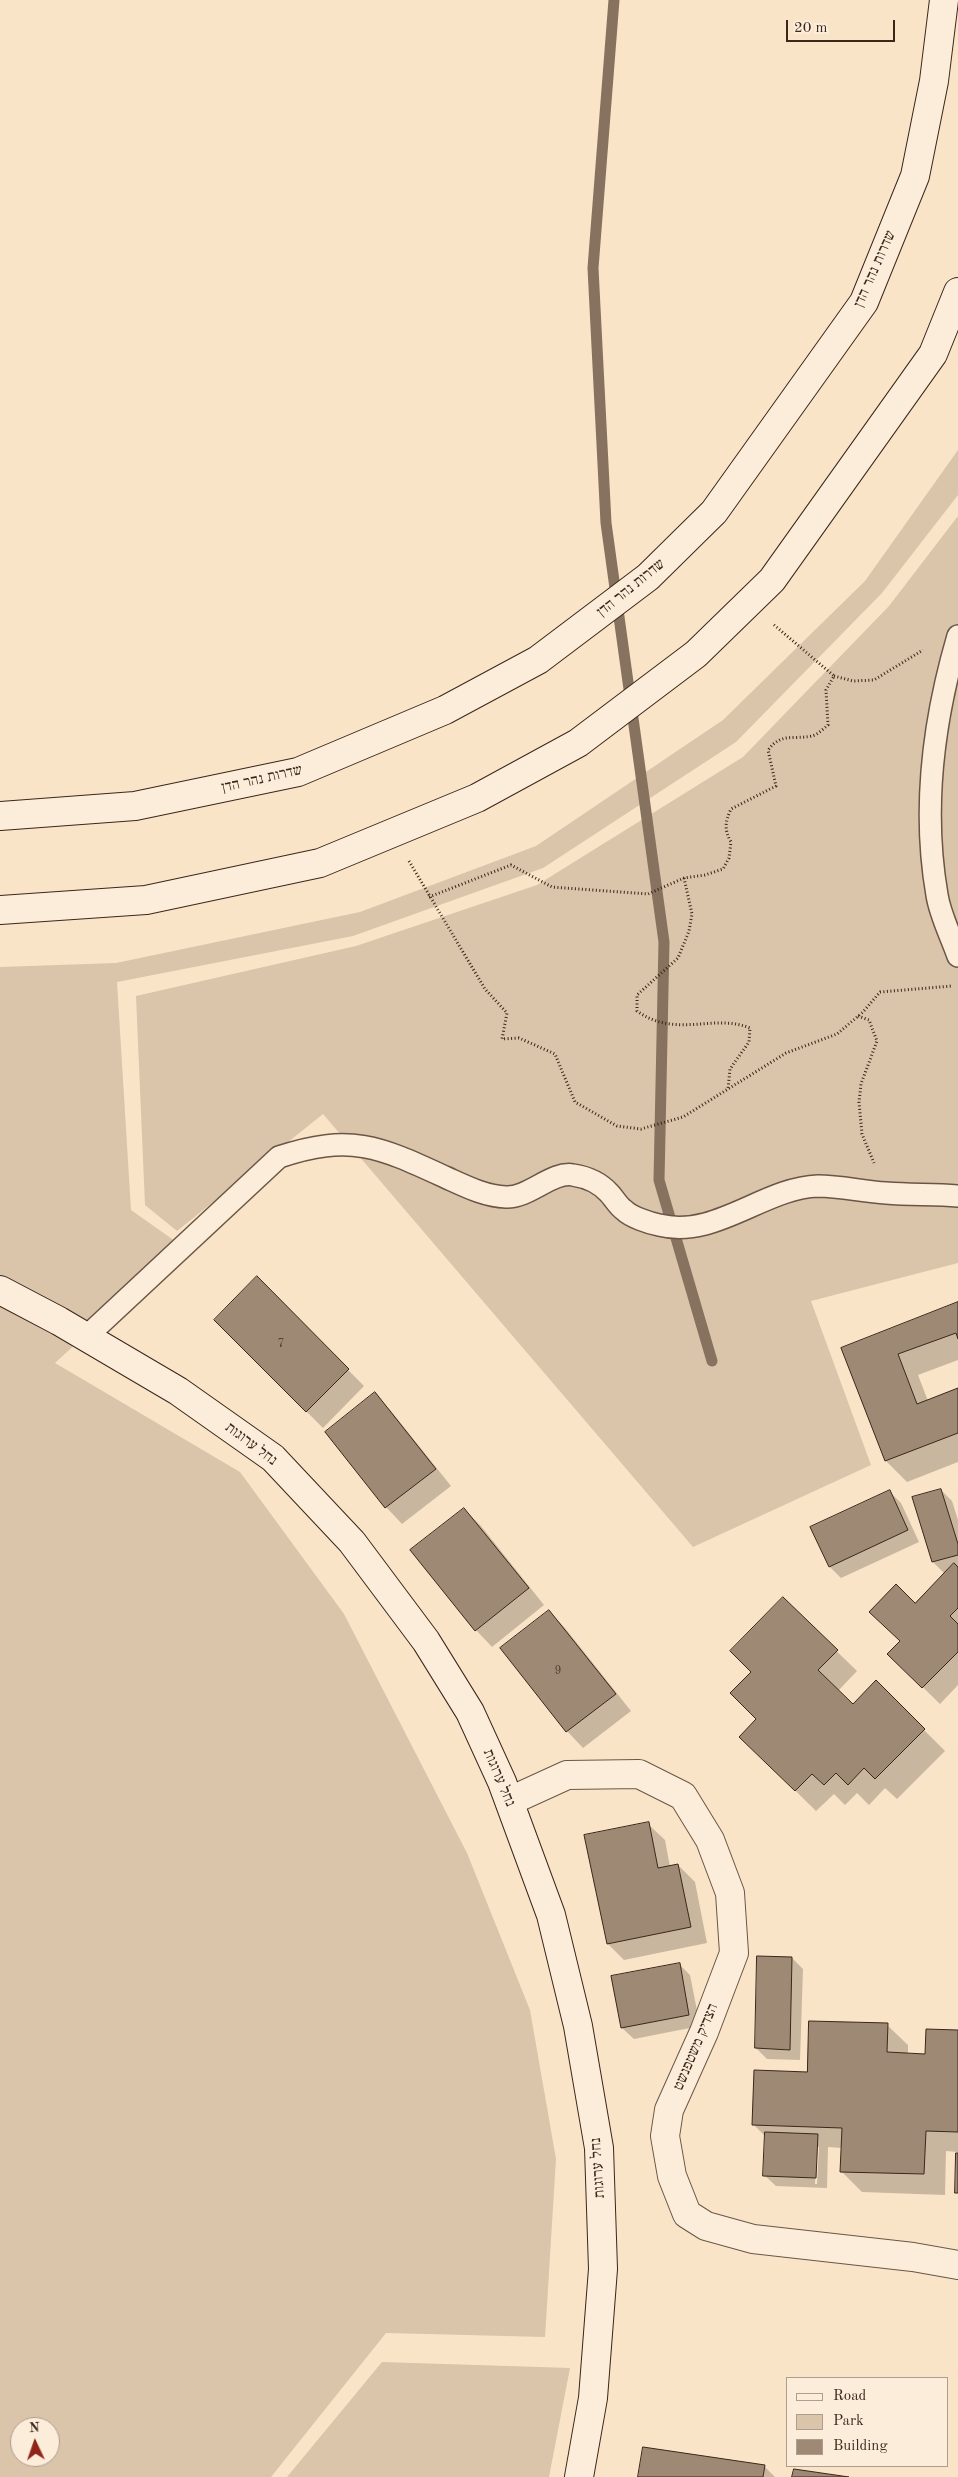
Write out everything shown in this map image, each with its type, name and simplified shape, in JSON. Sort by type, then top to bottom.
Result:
[{"type":"main road","name":"שדרות נהר הדן","points":[[0,816],[135,806],[298,772],[445,710],[538,660],[648,577],[714,512],[864,302],[915,176],[934,81],[944,0]]},
{"type":"main road","points":[[0,910],[146,900],[320,863],[476,798],[578,743],[696,654],[772,580],[933,354],[958,292]]},
{"type":"main road","name":"נחל ערוגות","points":[[0,1290],[86,1337],[178,1391],[273,1458],[352,1542],[426,1641],[470,1712],[510,1801],[551,1915],[578,2026],[599,2148],[603,2269],[593,2398],[579,2477]]},
{"type":"main road","name":"הצדיק משטפנשט","points":[[510,1801],[567,1775],[639,1774],[683,1796],[710,1840],[730,1893],[734,1953],[704,2032],[669,2110],[666,2136],[672,2176],[687,2214],[706,2226],[753,2239],[913,2257],[958,2265]]},
{"type":"lane","points":[[957,639],[944,682],[933,766],[930,839],[937,897],[958,956]]},
{"type":"lane","points":[[86,1337],[279,1157],[310,1147],[341,1143],[365,1146],[398,1156],[479,1193],[507,1197],[522,1195],[544,1182],[570,1174],[594,1181],[607,1191],[624,1211],[659,1225],[691,1227],[727,1218],[785,1193],[818,1186],[887,1194],[958,1196]]},
{"type":"path","points":[[749,603],[834,676],[853,681],[874,680],[918,651],[957,639]]},
{"type":"path","points":[[429,897],[511,865],[552,887],[648,894],[684,878],[705,875],[723,869],[729,858],[731,842],[726,832],[725,822],[731,809],[776,786],[768,750],[775,741],[785,738],[814,736],[828,725],[826,690],[834,676]]},
{"type":"path","points":[[398,831],[411,866],[429,897],[486,989],[507,1013],[502,1039],[519,1038],[555,1054],[575,1102],[617,1126],[641,1129],[683,1117],[786,1053],[837,1034],[858,1016],[880,992],[958,985]]},
{"type":"path","points":[[684,878],[692,914],[689,931],[678,958],[636,995],[637,1011],[651,1020],[683,1026],[738,1023],[750,1028],[749,1042],[730,1069],[728,1089]]},
{"type":"path","points":[[858,1016],[869,1020],[877,1041],[861,1084],[859,1102],[862,1134],[887,1194]]},
{"type":"green space","points":[[958,450],[958,495],[882,593],[736,742],[543,868],[353,936],[117,982],[131,1210],[182,1246],[55,1363],[240,1472],[344,1614],[467,1853],[530,2010],[556,2159],[545,2337],[386,2333],[271,2477],[0,2477],[0,967],[116,963],[360,912],[536,846],[723,720],[865,581]]},
{"type":"green space","points":[[958,516],[958,1263],[811,1301],[871,1465],[693,1547],[323,1114],[177,1231],[145,1205],[136,996],[356,946],[537,885],[743,757],[889,606]]},
{"type":"green space","points":[[382,2362],[570,2368],[549,2477],[287,2477]]},
{"type":"building","points":[[257,1276],[349,1369],[306,1412],[214,1320]]},
{"type":"building","points":[[958,1302],[958,1339],[956,1333],[898,1354],[917,1404],[958,1388],[958,1433],[885,1461],[841,1348]]},
{"type":"building","points":[[375,1392],[436,1469],[385,1508],[325,1432]]},
{"type":"building","points":[[941,1489],[958,1544],[958,1555],[932,1562],[912,1497]]},
{"type":"building","points":[[890,1490],[908,1530],[829,1567],[810,1527]]},
{"type":"building","points":[[464,1508],[529,1588],[475,1631],[410,1550]]},
{"type":"building","points":[[954,1563],[958,1567],[958,1608],[950,1616],[958,1624],[958,1652],[922,1688],[887,1654],[900,1641],[869,1612],[896,1584],[915,1603]]},
{"type":"building","points":[[783,1597],[838,1650],[818,1670],[853,1704],[876,1680],[925,1729],[875,1779],[864,1768],[848,1785],[836,1773],[824,1785],[812,1774],[795,1791],[739,1737],[756,1719],[730,1693],[751,1672],[730,1651]]},
{"type":"building","points":[[549,1610],[616,1694],[566,1732],[500,1648]]},
{"type":"building","points":[[649,1822],[658,1868],[678,1864],[691,1927],[607,1944],[584,1835]]},
{"type":"building","points":[[757,1956],[792,1957],[790,2050],[755,2048]]},
{"type":"building","points":[[680,1963],[689,2015],[621,2028],[611,1976]]},
{"type":"building","points":[[809,2021],[888,2023],[887,2052],[925,2054],[926,2029],[958,2030],[958,2132],[926,2131],[924,2174],[840,2172],[842,2128],[752,2125],[754,2070],[807,2072]]},
{"type":"building","points":[[765,2132],[818,2134],[816,2178],[763,2176]]},
{"type":"building","points":[[956,2153],[958,2153],[958,2193],[955,2193]]},
{"type":"building","points":[[643,2447],[765,2465],[763,2477],[638,2477]]},
{"type":"building","points":[[794,2469],[849,2477],[792,2477]]},
{"type":"waterway","points":[[614,0],[593,268],[606,523],[664,942],[659,1180],[712,1361]]}]
